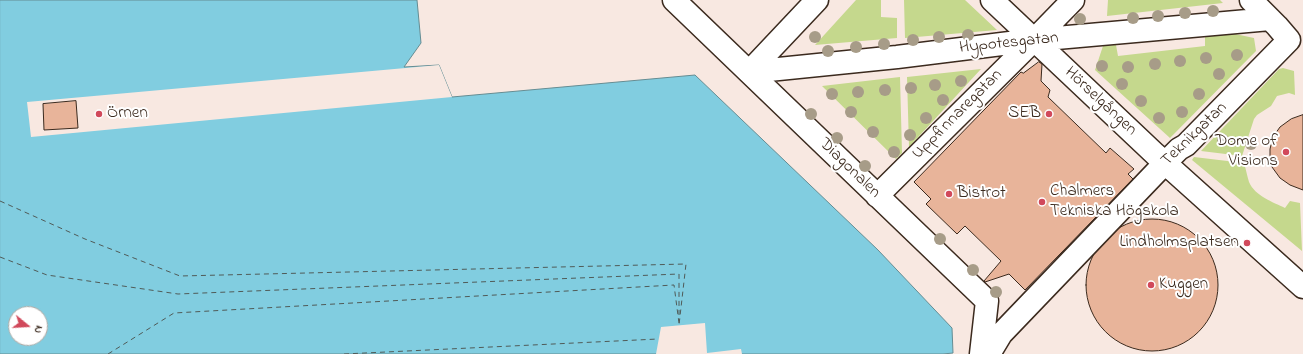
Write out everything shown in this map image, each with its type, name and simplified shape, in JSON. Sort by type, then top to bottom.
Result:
[{"type":"street","name":"Diagonalen","points":[[674,0],[987,301],[982,354]]},
{"type":"street","points":[[749,72],[817,0]]},
{"type":"street","name":"Hörselgången","points":[[992,0],[1160,158]]},
{"type":"street","name":"Uppfinnaregatan","points":[[877,196],[1073,0]]},
{"type":"street","points":[[1251,0],[1270,19]]},
{"type":"street","name":"Hypotesgatan","points":[[749,72],[897,57],[1034,40],[1270,19]]},
{"type":"street","name":"Teknikgatan","points":[[989,354],[1001,334],[1160,158],[1179,150],[1186,145],[1289,40],[1270,19]]},
{"type":"street","points":[[1160,158],[1303,287]]},
{"type":"green space","points":[[856,0],[881,0],[881,17],[897,18],[897,38],[815,45]]},
{"type":"green space","points":[[904,0],[965,0],[997,30],[905,38]]},
{"type":"green space","points":[[1108,0],[1220,0],[1223,3],[1107,16]]},
{"type":"green space","points":[[1235,34],[1254,38],[1256,51],[1170,138],[1095,70],[1103,46],[1116,45],[1118,56],[1205,46],[1205,36]]},
{"type":"green space","points":[[1283,68],[1294,71],[1295,95],[1289,93],[1277,96],[1271,106],[1257,115],[1254,119],[1242,156],[1201,151],[1279,69]]},
{"type":"green space","points":[[981,69],[909,147],[907,77]]},
{"type":"green space","points":[[900,77],[902,153],[896,159],[822,86]]},
{"type":"green space","points":[[1194,157],[1244,163],[1249,182],[1255,191],[1260,195],[1285,208],[1290,201],[1300,203],[1302,251],[1192,160]]},
{"type":"water","points":[[0,0],[417,0],[421,43],[404,67],[439,65],[452,97],[695,75],[878,250],[952,328],[953,353],[0,354]]},
{"type":"pier","points":[[439,65],[452,97],[31,137],[27,102]]},
{"type":"pier","points":[[705,323],[707,353],[741,349],[742,354],[656,354],[661,327]]},
{"type":"building","points":[[1039,62],[1042,64],[1041,81],[1050,90],[1048,97],[1106,153],[1110,148],[1134,169],[1128,174],[1133,179],[1025,290],[1009,274],[985,282],[984,281],[1001,261],[965,226],[957,234],[926,204],[931,199],[914,182],[1021,72],[1023,73]]},
{"type":"building","points":[[76,101],[78,128],[44,130],[43,104]]},
{"type":"building","name":"Dome of Visions","points":[[1303,115],[1303,190],[1290,185],[1280,178],[1272,167],[1270,149],[1273,137],[1280,127],[1291,119]]},
{"type":"building","name":"Kuggen","points":[[1158,219],[1177,224],[1189,230],[1199,238],[1207,248],[1213,260],[1217,272],[1217,298],[1213,310],[1207,322],[1199,332],[1189,340],[1177,346],[1165,350],[1146,351],[1127,346],[1115,340],[1105,332],[1097,322],[1091,310],[1087,298],[1086,279],[1091,260],[1097,248],[1105,238],[1115,230],[1127,224],[1139,220]]},
{"type":"ferry route","points":[[0,201],[85,239],[180,276],[686,264],[679,325]]},
{"type":"ferry route","points":[[0,257],[47,275],[178,294],[679,274],[679,321]]},
{"type":"ferry route","points":[[108,354],[174,313],[674,285],[679,323]]},
{"type":"ferry route","points":[[344,354],[658,339]]},
{"type":"place","name":"Örnen","points":[[99,114]]},
{"type":"place","name":"SEB","points":[[1049,114]]},
{"type":"place","name":"Dome of Visions","points":[[1286,152]]},
{"type":"place","name":"Bistrot","points":[[949,194]]},
{"type":"place","name":"Chalmers Tekniska Högskola","points":[[1042,202]]},
{"type":"place","name":"Lindholmsplatsen","points":[[1247,243]]},
{"type":"place","name":"Kuggen","points":[[1151,285]]}]
